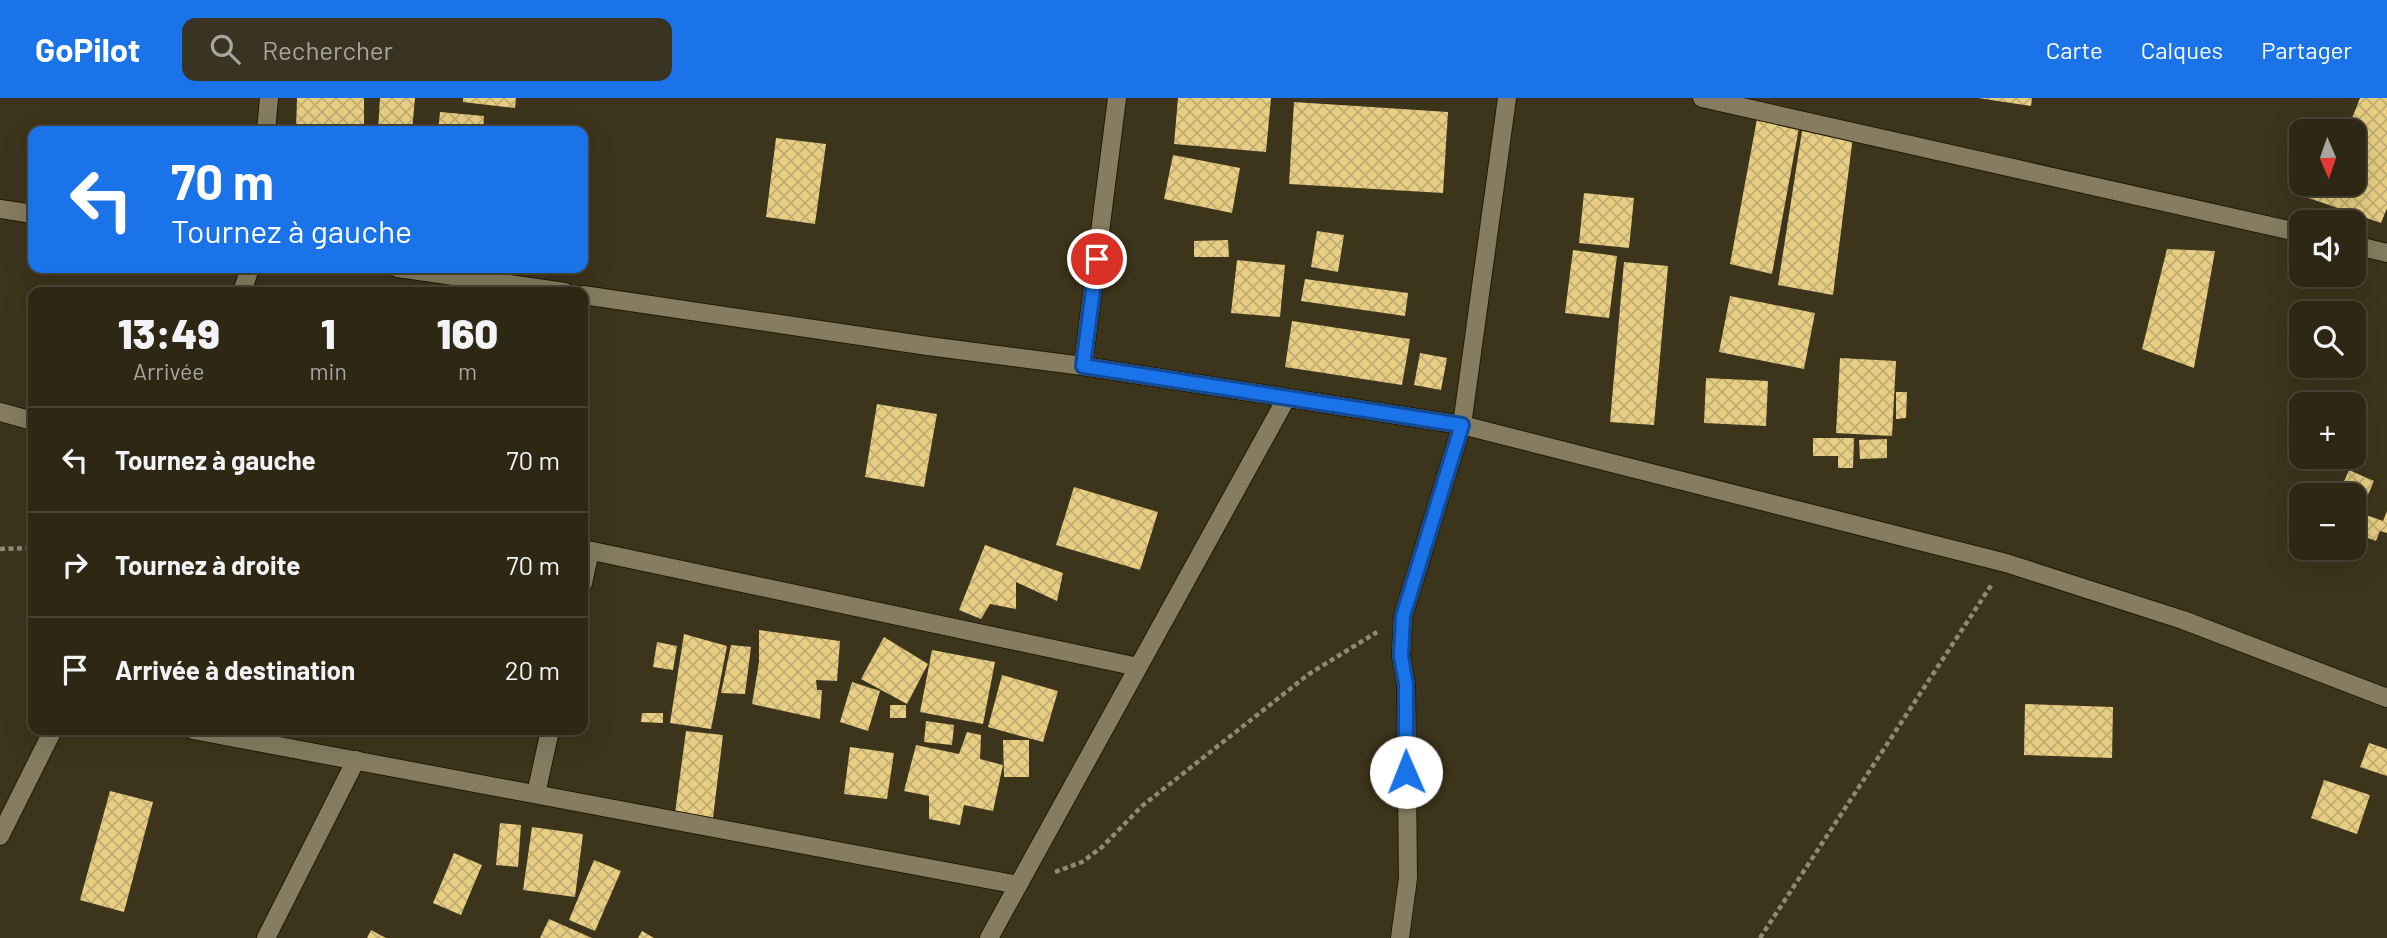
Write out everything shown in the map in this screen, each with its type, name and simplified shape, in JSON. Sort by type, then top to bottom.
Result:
[{"type":"street","points":[[267,126],[269,98]]},
{"type":"street","points":[[1083,366],[1117,98]]},
{"type":"street","points":[[1400,938],[1408,878],[1406,684],[1401,656],[1403,616],[1462,425],[1507,98]]},
{"type":"street","points":[[1702,98],[2289,230]]},
{"type":"street","points":[[0,209],[28,213]]},
{"type":"street","points":[[2366,248],[2387,253]]},
{"type":"street","points":[[433,273],[530,287]]},
{"type":"street","points":[[588,296],[1083,366],[1462,425],[2006,563],[2183,621],[2387,698]]},
{"type":"street","points":[[989,938],[1286,399]]},
{"type":"street","points":[[0,411],[28,419]]},
{"type":"street","points":[[588,550],[1138,667]]},
{"type":"street","points":[[0,836],[50,735]]},
{"type":"street","points":[[220,735],[1018,885]]},
{"type":"street","points":[[536,794],[549,735]]},
{"type":"street","points":[[266,938],[356,760]]},
{"type":"path","points":[[0,549],[28,548]]},
{"type":"path","points":[[1760,938],[2006,563]]},
{"type":"path","points":[[1018,885],[1082,862],[1102,847],[1142,806],[1309,674],[1403,616]]},
{"type":"building","points":[[297,98],[364,98],[364,126],[296,126]]},
{"type":"building","points":[[380,98],[415,98],[412,126],[378,126]]},
{"type":"building","points":[[463,98],[516,98],[515,108],[463,102]]},
{"type":"building","points":[[1178,98],[1271,98],[1266,152],[1174,144]]},
{"type":"building","points":[[1978,98],[2032,98],[2031,106]]},
{"type":"building","points":[[2360,98],[2387,98],[2387,208],[2381,223],[2366,218],[2366,210],[2343,210],[2303,196],[2366,196],[2366,119],[2352,119]]},
{"type":"building","points":[[1294,102],[1448,112],[1443,193],[1289,184]]},
{"type":"building","points":[[440,112],[484,116],[483,126],[439,126]]},
{"type":"building","points":[[1757,119],[1799,128],[1772,274],[1730,264]]},
{"type":"building","points":[[1802,131],[1853,136],[1833,295],[1778,285]]},
{"type":"building","points":[[776,138],[826,144],[815,224],[766,217]]},
{"type":"building","points":[[1173,155],[1240,168],[1232,213],[1164,199]]},
{"type":"building","points":[[1584,193],[1634,198],[1629,248],[1579,243]]},
{"type":"building","points":[[1317,231],[1344,235],[1338,272],[1311,267]]},
{"type":"building","points":[[1228,240],[1229,257],[1194,257],[1194,241]]},
{"type":"building","points":[[2167,249],[2215,251],[2194,368],[2142,349]]},
{"type":"building","points":[[1573,250],[1617,256],[1609,318],[1565,313]]},
{"type":"building","points":[[1237,260],[1285,265],[1280,317],[1231,313]]},
{"type":"building","points":[[1624,262],[1668,266],[1654,425],[1610,422]]},
{"type":"building","points":[[1305,279],[1408,293],[1405,316],[1301,301]]},
{"type":"building","points":[[1730,296],[1815,313],[1804,369],[1719,352]]},
{"type":"building","points":[[1292,321],[1410,339],[1402,385],[1285,367]]},
{"type":"building","points":[[1420,353],[1447,358],[1441,390],[1414,385]]},
{"type":"building","points":[[1840,358],[1896,361],[1892,436],[1836,433]]},
{"type":"building","points":[[1706,378],[1768,381],[1766,426],[1704,423]]},
{"type":"building","points":[[1896,392],[1907,392],[1906,418],[1896,419]]},
{"type":"building","points":[[877,404],[937,414],[924,487],[865,477]]},
{"type":"building","points":[[1813,438],[1854,438],[1853,468],[1838,468],[1838,456],[1813,456]]},
{"type":"building","points":[[1887,439],[1887,458],[1860,459],[1859,440]]},
{"type":"building","points":[[2349,470],[2374,481],[2366,499],[2366,483],[2343,483]]},
{"type":"building","points":[[1074,487],[1158,512],[1140,570],[1056,545]]},
{"type":"building","points":[[2387,511],[2387,533],[2380,531],[2376,541],[2366,537],[2366,515],[2383,521]]},
{"type":"building","points":[[985,545],[1063,573],[1057,601],[1016,582],[1016,609],[990,604],[981,619],[959,610]]},
{"type":"building","points":[[759,630],[840,641],[837,681],[816,680],[817,690],[822,690],[820,719],[752,704],[759,662]]},
{"type":"building","points":[[684,634],[727,646],[711,729],[670,723]]},
{"type":"building","points":[[884,637],[928,664],[907,704],[861,679]]},
{"type":"building","points":[[657,642],[677,646],[673,670],[653,667]]},
{"type":"building","points":[[731,645],[751,647],[745,694],[721,693]]},
{"type":"building","points":[[932,650],[995,662],[983,724],[920,712]]},
{"type":"building","points":[[1002,675],[1058,691],[1043,742],[988,727]]},
{"type":"building","points":[[852,682],[880,691],[868,731],[840,722]]},
{"type":"building","points":[[2025,704],[2113,707],[2112,758],[2024,755]]},
{"type":"building","points":[[890,705],[906,705],[906,718],[890,718]]},
{"type":"building","points":[[642,713],[663,713],[663,723],[641,722]]},
{"type":"building","points":[[926,721],[954,725],[952,745],[924,742]]},
{"type":"building","points":[[686,731],[723,735],[713,818],[675,813]]},
{"type":"building","points":[[967,732],[981,735],[980,759],[1003,765],[993,811],[964,805],[960,825],[929,819],[929,796],[904,791],[916,745],[959,754]]},
{"type":"building","points":[[1003,740],[1029,740],[1029,777],[1004,777]]},
{"type":"building","points":[[2369,743],[2387,749],[2387,776],[2360,767]]},
{"type":"building","points":[[850,747],[894,753],[887,799],[844,794]]},
{"type":"building","points":[[2324,780],[2370,795],[2357,834],[2311,818]]},
{"type":"building","points":[[110,791],[153,802],[124,912],[80,900]]},
{"type":"building","points":[[500,823],[521,825],[518,867],[496,865]]},
{"type":"building","points":[[532,827],[583,834],[575,897],[523,890]]},
{"type":"building","points":[[454,853],[482,865],[461,915],[433,903]]},
{"type":"building","points":[[594,860],[621,871],[595,931],[569,920]]},
{"type":"building","points":[[549,919],[592,938],[540,938]]},
{"type":"building","points":[[371,930],[386,938],[367,938]]},
{"type":"building","points":[[642,931],[654,938],[638,938]]},
{"type":"route","points":[[1097,259],[1083,366],[1462,425],[1403,616],[1401,656],[1406,684],[1406,772]]}]
